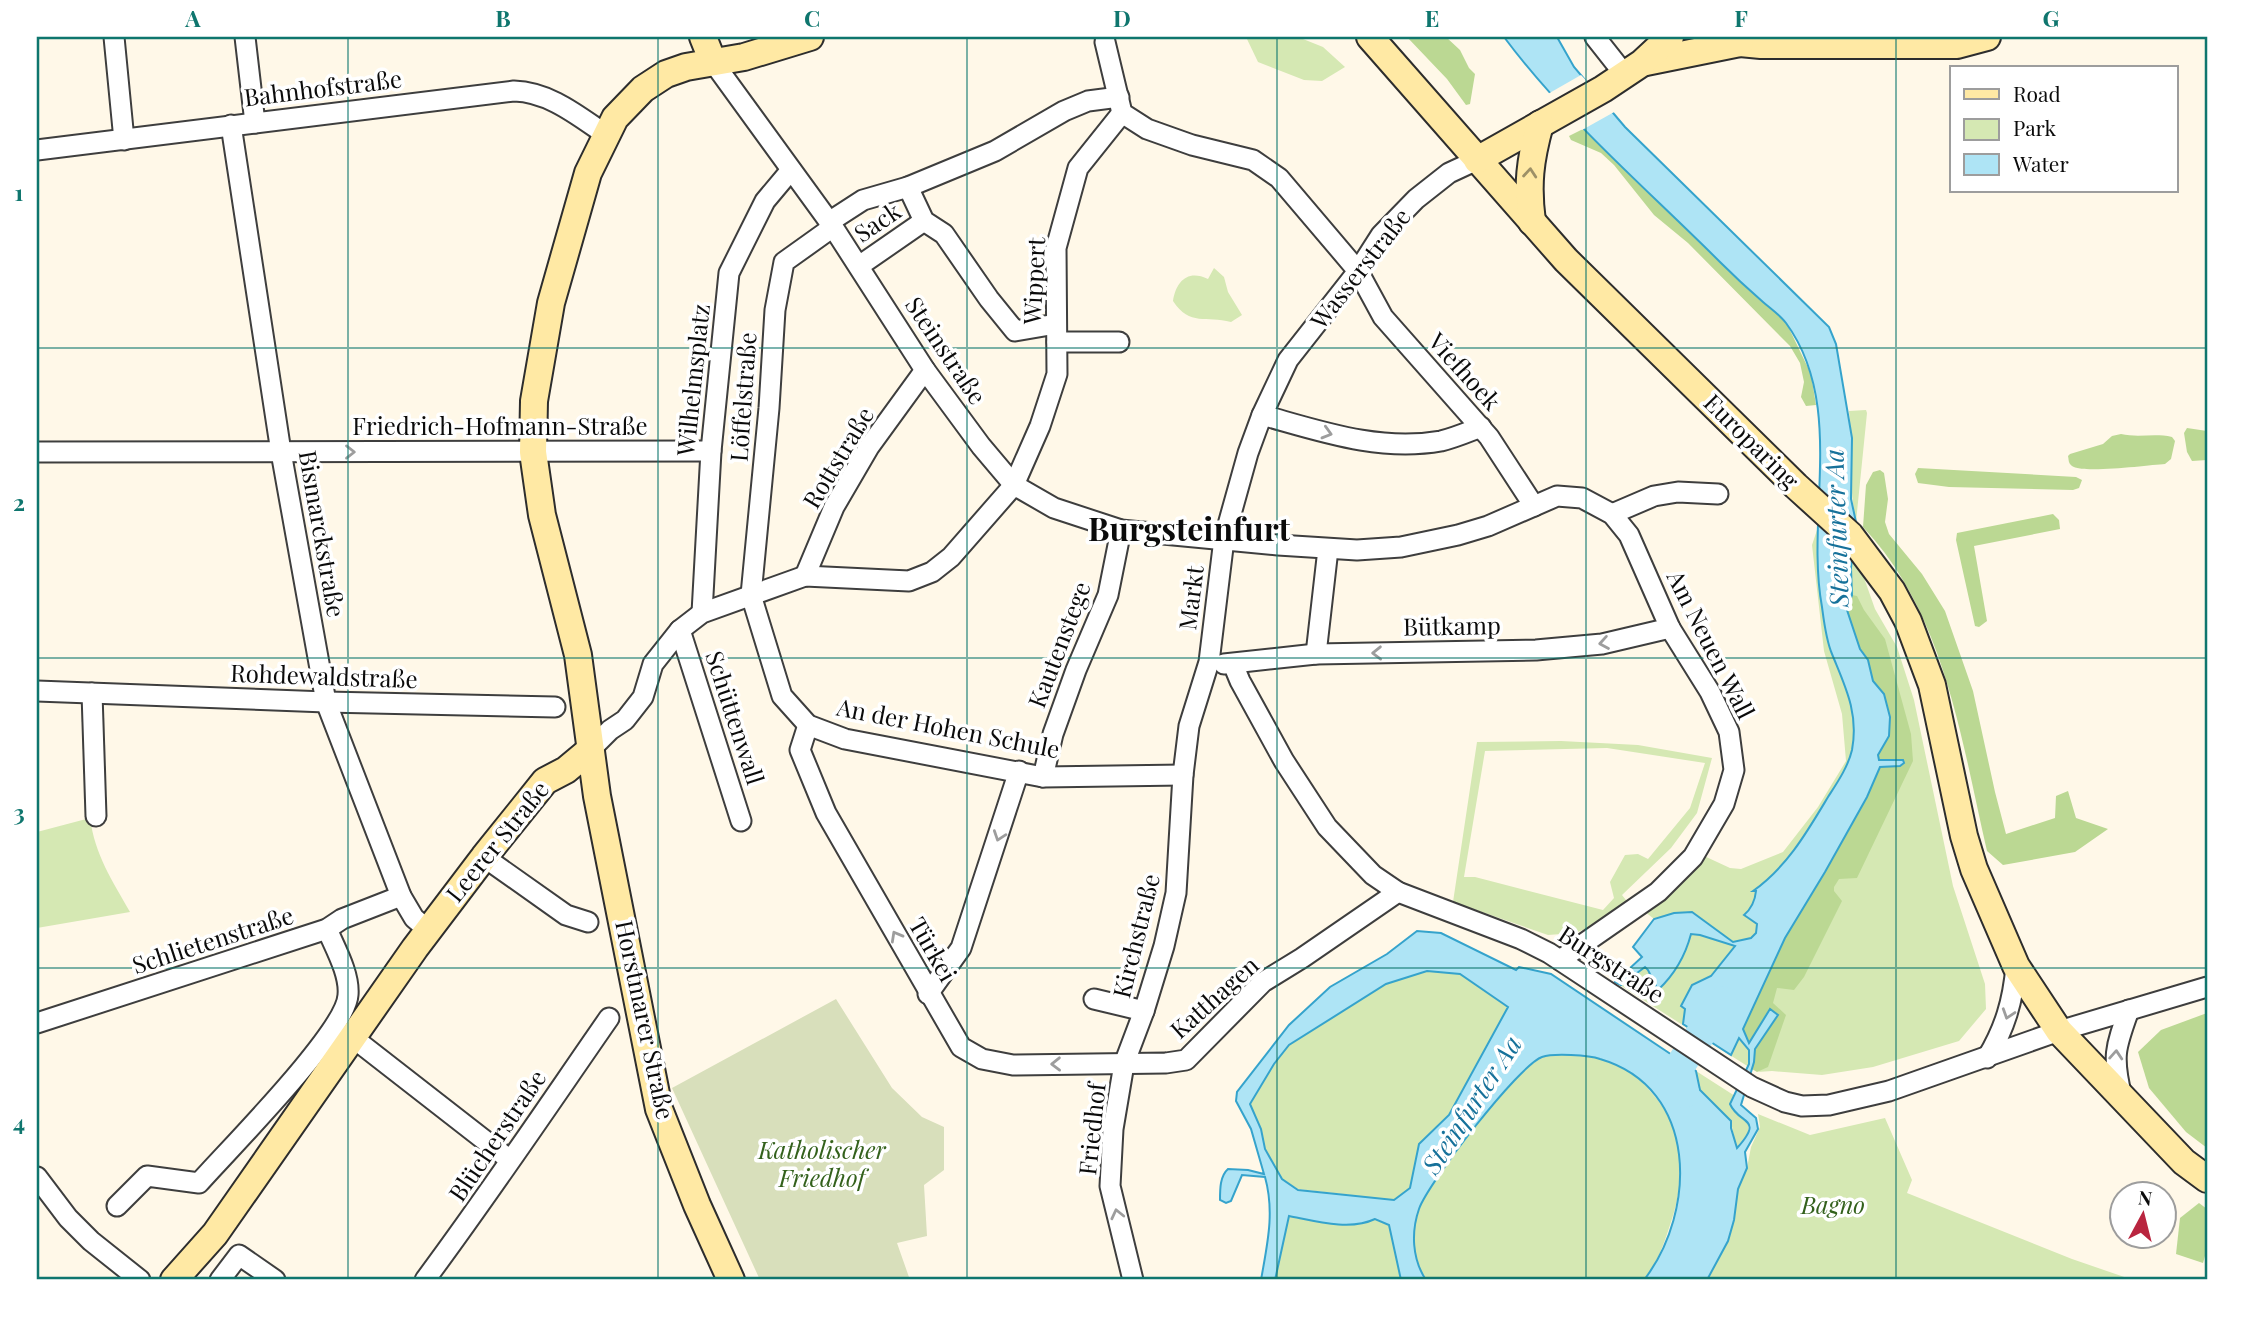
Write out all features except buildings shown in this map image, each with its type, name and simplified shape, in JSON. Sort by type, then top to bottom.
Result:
[{"type":"main road","points":[[703,37],[713,62]]},
{"type":"main road","name":"Horstmarer Straße","points":[[732,1280],[697,1205],[659,1109],[597,796],[578,655],[542,515],[533,452],[534,401],[551,303],[588,173],[606,134],[628,103],[666,74],[686,67],[744,57],[810,37]]},
{"type":"main road","name":"Europaring","points":[[1370,37],[1566,260],[1850,536],[1892,591],[1908,621],[1932,685],[1964,836],[1974,869],[2016,966],[2059,1031],[2184,1162],[2207,1179]]},
{"type":"main road","name":"Wasserstraße","points":[[1477,160],[1603,89],[1634,69],[1670,37]]},
{"type":"main road","points":[[1634,69],[1734,40],[1761,46],[1908,47],[1957,45],[1987,37]]},
{"type":"main road","points":[[1532,222],[1528,197],[1529,172],[1545,121]]},
{"type":"main road","name":"Leerer Straße","points":[[174,1280],[215,1234],[428,930],[545,780],[566,770],[590,750]]},
{"type":"street","points":[[114,37],[124,140]]},
{"type":"street","points":[[245,37],[255,123]]},
{"type":"street","points":[[1595,37],[1634,69]]},
{"type":"street","points":[[1105,42],[1121,105]]},
{"type":"street","name":"Steinstraße","points":[[713,62],[831,225],[925,370],[981,446],[1014,485],[1054,509],[1121,530],[1328,549],[1401,547],[1458,535],[1488,526],[1557,496]]},
{"type":"street","name":"Bahnhofstraße","points":[[37,150],[514,90],[529,91],[559,104],[606,134]]},
{"type":"street","name":"Löffelstraße","points":[[751,595],[769,408],[775,310],[784,262],[863,200],[908,187],[995,151],[1088,101],[1121,105]]},
{"type":"street","name":"Viefhoek","points":[[1121,105],[1147,129],[1192,145],[1253,160],[1279,177],[1358,271],[1383,317],[1481,427],[1534,506]]},
{"type":"street","name":"Wippert","points":[[1014,485],[1040,426],[1057,374],[1056,248],[1078,168],[1121,105]]},
{"type":"street","name":"Bismarckstraße","points":[[231,125],[281,452],[326,702],[401,896],[414,918],[428,930]]},
{"type":"street","name":"Wasserstraße","points":[[1224,539],[1262,415],[1288,360],[1358,271],[1381,235],[1416,199],[1449,173],[1477,160]]},
{"type":"street","name":"Wilhelmsplatz","points":[[702,613],[711,451],[729,273],[765,201],[791,170]]},
{"type":"street","points":[[908,187],[924,221],[944,234],[1015,331],[1057,333]]},
{"type":"street","name":"Sack","points":[[859,266],[924,221]]},
{"type":"street","name":"Wippert","points":[[1057,333],[1119,342]]},
{"type":"street","name":"Rottstraße","points":[[805,576],[834,507],[869,446],[925,370]]},
{"type":"street","points":[[1262,415],[1345,438],[1396,444],[1443,441],[1481,427]]},
{"type":"street","name":"Friedrich-Hofmann-Straße","points":[[37,452],[711,451]]},
{"type":"street","name":"Leerer Straße","points":[[590,750],[610,730],[625,720],[643,696],[653,664],[680,630],[702,613],[805,576],[909,582],[932,572],[951,556],[1014,485]]},
{"type":"street","points":[[1612,514],[1654,496],[1678,492],[1718,494]]},
{"type":"street","name":"Am Neuen Wall","points":[[1557,496],[1582,498],[1612,514],[1629,535],[1670,628],[1710,692],[1729,732],[1734,769],[1724,804],[1693,857],[1658,892],[1560,960]]},
{"type":"street","name":"Kautenstege","points":[[1043,777],[1053,734],[1108,595],[1121,530]]},
{"type":"street","name":"Markt","points":[[1183,775],[1189,726],[1209,662],[1224,539]]},
{"type":"street","points":[[1316,654],[1328,549]]},
{"type":"street","name":"An der Hohen Schule","points":[[751,595],[782,696],[808,725],[845,739],[1043,777],[1183,775]]},
{"type":"street","name":"Bütkamp","points":[[1233,664],[1316,654],[1536,650],[1602,644],[1670,628]]},
{"type":"street","name":"Schüttenwall","points":[[680,630],[741,821]]},
{"type":"street","name":"Markt","points":[[1209,662],[1233,664]]},
{"type":"street","name":"Burgstraße","points":[[1233,664],[1284,761],[1327,827],[1373,875],[1398,892],[1521,939],[1560,960],[1752,1087],[1785,1102],[1802,1106],[1829,1105],[1889,1091],[2059,1031],[2207,987]]},
{"type":"street","name":"Rohdewaldstraße","points":[[37,691],[555,707]]},
{"type":"street","points":[[92,693],[96,816]]},
{"type":"street","name":"Türkei","points":[[808,725],[800,750],[826,813],[961,1047],[982,1059],[1013,1065],[1124,1063]]},
{"type":"street","points":[[928,994],[961,948],[1019,771]]},
{"type":"street","name":"Kirchstraße","points":[[1124,1063],[1164,947],[1176,893],[1183,775]]},
{"type":"street","points":[[484,858],[566,915],[587,922]]},
{"type":"street","name":"Katthagen","points":[[1124,1063],[1186,1060],[1263,982],[1398,892]]},
{"type":"street","name":"Schlietenstraße","points":[[37,1023],[327,929],[342,919],[401,896]]},
{"type":"street","points":[[117,1206],[147,1176],[199,1183],[324,1043],[344,1013],[349,994],[327,929]]},
{"type":"street","points":[[1987,1058],[2010,1012],[2016,966]]},
{"type":"street","points":[[1094,999],[1144,1011]]},
{"type":"street","points":[[2123,1100],[2115,1069],[2117,1042],[2129,1010]]},
{"type":"street","name":"Blücherstraße","points":[[425,1280],[486,1198],[609,1018]]},
{"type":"street","points":[[352,1037],[510,1160]]},
{"type":"street","name":"Friedhof","points":[[1124,1063],[1113,1129],[1110,1186],[1133,1280]]},
{"type":"street","points":[[37,1177],[68,1218],[91,1241],[140,1280]]},
{"type":"street","points":[[220,1280],[239,1255],[275,1280]]},
{"type":"green space","points":[[1246,37],[1298,37],[1323,47],[1345,67],[1322,81],[1304,80],[1258,62]]},
{"type":"green space","points":[[1407,37],[1446,37],[1460,50],[1475,74],[1470,104],[1466,105],[1447,79]]},
{"type":"green space","points":[[1585,128],[1741,283],[1786,322],[1811,374],[1816,405],[1806,406],[1801,397],[1804,382],[1800,363],[1790,346],[1688,243],[1654,215],[1614,165],[1601,153],[1571,140],[1569,136]]},
{"type":"green space","points":[[1214,268],[1224,277],[1228,292],[1242,315],[1231,322],[1192,317],[1179,309],[1173,301],[1177,288],[1184,279],[1195,275],[1208,279]]},
{"type":"green space","points":[[1866,410],[1856,522],[1852,494],[1849,411]]},
{"type":"green space","points":[[2187,428],[2207,431],[2207,460],[2192,461],[2187,452],[2184,433]]},
{"type":"green space","points":[[2121,434],[2172,437],[2175,441],[2171,459],[2165,464],[2102,469],[2078,468],[2070,464],[2070,454],[2103,444],[2112,436]]},
{"type":"green space","points":[[1918,468],[2076,477],[2082,480],[2079,488],[2073,490],[1949,487],[1918,483],[1915,474]]},
{"type":"green space","points":[[1880,470],[1884,473],[1888,499],[1885,522],[1889,534],[1922,574],[1945,611],[1973,691],[2006,834],[2055,818],[2056,796],[2068,791],[2076,818],[2108,829],[2075,852],[2003,865],[1987,851],[1958,722],[1931,638],[1891,561],[1863,527],[1866,485],[1873,472]]},
{"type":"green space","points":[[2053,514],[2059,520],[2060,529],[1974,546],[1987,621],[1979,627],[1975,626],[1956,540],[1957,533]]},
{"type":"green space","points":[[1819,524],[1863,575],[1875,609],[1897,647],[1914,700],[1953,886],[1985,984],[1986,1009],[1959,1041],[1873,1067],[1822,1075],[1757,1072],[1760,1071],[1752,1069],[1615,982],[1642,957],[1633,947],[1654,919],[1644,911],[1702,855],[1730,868],[1741,869],[1783,852],[1818,807],[1846,761],[1842,714],[1824,651],[1812,545]]},
{"type":"green space","points":[[1852,595],[1857,596],[1885,639],[1911,734],[1913,761],[1857,878],[1839,879],[1834,887],[1842,901],[1804,977],[1794,990],[1777,988],[1773,1003],[1786,1015],[1768,1067],[1757,1072],[1752,1069],[1755,1049],[1769,1009],[1749,1043],[1743,1029],[1785,938],[1867,797],[1880,767],[1900,766],[1879,761],[1878,755],[1889,736],[1884,695],[1873,681],[1868,660],[1860,649],[1847,610]]},
{"type":"green space","points":[[1561,741],[1638,745],[1712,758],[1697,813],[1671,848],[1622,895],[1629,904],[1606,921],[1575,933],[1548,935],[1453,902],[1477,742]],"holes":[[[1607,748],[1705,763],[1690,808],[1648,859],[1638,854],[1625,855],[1610,882],[1614,898],[1603,910],[1475,877],[1464,877],[1485,751]]]},
{"type":"green space","points":[[90,818],[100,856],[130,912],[37,928],[37,832]]},
{"type":"green space","points":[[1427,971],[1460,974],[1509,1007],[1449,1115],[1419,1144],[1410,1189],[1394,1200],[1298,1189],[1282,1179],[1265,1148],[1261,1129],[1250,1105],[1274,1064],[1289,1045],[1386,984]]},
{"type":"green space","name":"Katholischer Friedhof","points":[[836,999],[892,1088],[922,1117],[944,1127],[944,1170],[924,1185],[927,1236],[897,1243],[910,1280],[760,1280],[672,1088]]},
{"type":"green space","points":[[2207,1013],[2207,1148],[2186,1132],[2149,1088],[2138,1052],[2161,1030]]},
{"type":"green space","points":[[1588,1055],[1619,1064],[1637,1076],[1663,1107],[1677,1140],[1680,1174],[1675,1210],[1664,1243],[1649,1274],[1644,1280],[1426,1280],[1415,1254],[1414,1226],[1419,1208],[1439,1174],[1493,1105],[1528,1068],[1545,1057]]},
{"type":"green space","points":[[1696,1071],[1735,1096],[1730,1104],[1733,1110],[1749,1122],[1748,1133],[1736,1148],[1731,1121],[1700,1090]]},
{"type":"green space","name":"Bagno","points":[[1758,1114],[1810,1135],[1885,1118],[1912,1180],[1907,1193],[2072,1259],[2133,1280],[1707,1280],[1728,1241],[1738,1189],[1760,1127]]},
{"type":"green space","points":[[2199,1203],[2207,1209],[2207,1249],[2203,1263],[2176,1254],[2180,1218]]},
{"type":"green space","points":[[1288,1216],[1326,1223],[1375,1219],[1389,1225],[1401,1280],[1275,1280]]},
{"type":"water","points":[[1504,37],[1557,37],[1574,67],[1625,127],[1829,327],[1836,344],[1852,438],[1851,499],[1856,522],[1851,568],[1852,595],[1847,610],[1860,649],[1868,660],[1873,681],[1884,694],[1890,717],[1889,736],[1878,755],[1879,760],[1903,760],[1904,763],[1900,766],[1880,767],[1867,797],[1785,938],[1743,1029],[1749,1043],[1770,1009],[1778,1015],[1755,1049],[1754,1062],[1741,1105],[1756,1118],[1758,1129],[1745,1152],[1747,1168],[1738,1189],[1728,1241],[1707,1280],[1644,1280],[1661,1252],[1673,1220],[1679,1187],[1679,1154],[1671,1123],[1656,1096],[1632,1074],[1600,1059],[1562,1055],[1542,1057],[1514,1080],[1475,1126],[1426,1195],[1419,1209],[1414,1236],[1418,1263],[1426,1280],[1401,1280],[1389,1225],[1375,1219],[1344,1225],[1289,1216],[1275,1280],[1261,1280],[1270,1216],[1265,1177],[1242,1175],[1231,1201],[1226,1203],[1220,1200],[1222,1179],[1228,1169],[1264,1174],[1251,1129],[1236,1101],[1237,1092],[1289,1025],[1330,987],[1387,954],[1417,931],[1441,933],[1516,970],[1519,967],[1551,974],[1696,1071],[1700,1090],[1731,1121],[1737,1148],[1749,1131],[1749,1126],[1730,1104],[1749,1064],[1749,1050],[1739,1038],[1731,1055],[1683,1024],[1685,1009],[1681,1006],[1692,985],[1711,976],[1735,946],[1691,934],[1679,965],[1658,990],[1645,967],[1621,985],[1615,982],[1642,957],[1633,947],[1654,919],[1674,913],[1692,912],[1733,942],[1751,938],[1756,933],[1757,924],[1744,915],[1754,901],[1756,891],[1753,891],[1776,871],[1795,848],[1842,775],[1852,750],[1852,712],[1828,643],[1822,607],[1818,572],[1819,425],[1815,389],[1804,355],[1781,317],[1608,153],[1528,68]],"holes":[[[1427,971],[1460,974],[1508,1007],[1449,1115],[1419,1144],[1410,1188],[1394,1200],[1298,1190],[1282,1179],[1265,1149],[1261,1129],[1250,1104],[1289,1045],[1386,984]]]},
{"type":"pier","points":[[1581,75],[1616,111],[1582,130],[1546,95]]},
{"type":"waterway","name":"Steinfurter Aa","points":[[1684,1093],[1672,1078],[1722,1001]]},
{"type":"district","name":"Burgsteinfurt","points":[[1189,530]]}]
